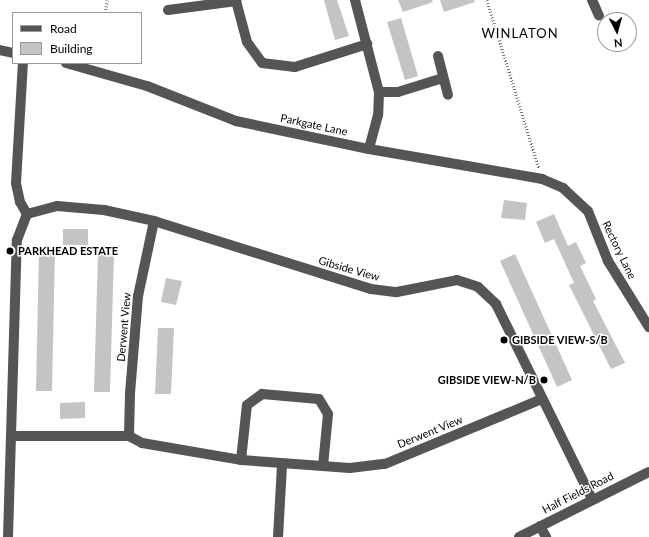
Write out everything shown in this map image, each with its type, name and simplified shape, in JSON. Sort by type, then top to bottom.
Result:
[{"type":"street","points":[[355,0],[379,92],[378,115],[369,149]]},
{"type":"street","points":[[592,0],[597,12]]},
{"type":"street","points":[[168,10],[236,1],[247,42],[262,63],[295,67],[367,44]]},
{"type":"street","points":[[0,50],[12,53]]},
{"type":"street","points":[[438,56],[448,95]]},
{"type":"street","points":[[8,537],[17,240],[27,214],[16,182],[23,64]]},
{"type":"street","name":"Parkgate Lane","points":[[70,64],[147,86],[236,120],[369,149],[542,179],[563,188]]},
{"type":"street","points":[[379,92],[398,92],[443,78]]},
{"type":"street","name":"Rectory Lane","points":[[563,188],[588,211],[608,261],[649,326]]},
{"type":"street","name":"Gibside View","points":[[27,214],[57,206],[104,210],[154,221],[371,289],[397,292],[457,280],[478,287],[496,304],[592,499]]},
{"type":"street","name":"Derwent View","points":[[129,436],[138,296],[154,221]]},
{"type":"street","points":[[240,460],[247,406],[262,394],[319,399],[328,414],[324,466]]},
{"type":"street","name":"Derwent View","points":[[12,436],[129,436],[142,443],[240,460],[282,465],[350,468],[385,464],[542,399]]},
{"type":"street","points":[[278,537],[282,465]]},
{"type":"street","name":"Half Fields Road","points":[[519,537],[592,499],[649,472]]},
{"type":"street","points":[[540,526],[546,537]]},
{"type":"path","points":[[105,12],[107,0]]},
{"type":"path","points":[[487,0],[542,179]]},
{"type":"building","points":[[324,0],[337,0],[349,36],[335,40]]},
{"type":"building","points":[[398,0],[432,0],[433,2],[403,12]]},
{"type":"building","points":[[440,0],[474,0],[475,2],[444,12]]},
{"type":"building","points":[[401,18],[418,76],[405,80],[387,22]]},
{"type":"building","points":[[504,200],[527,203],[525,220],[501,218]]},
{"type":"building","points":[[554,214],[568,246],[576,242],[586,263],[580,266],[596,299],[593,301],[625,363],[611,369],[569,285],[574,283],[554,239],[545,243],[536,222]]},
{"type":"building","points":[[63,229],[88,229],[88,245],[63,245]]},
{"type":"building","points":[[39,250],[55,250],[52,391],[36,391]]},
{"type":"building","points":[[98,253],[114,253],[110,392],[94,392]]},
{"type":"building","points":[[515,254],[572,380],[557,387],[500,261]]},
{"type":"building","points":[[166,278],[182,281],[176,305],[161,302]]},
{"type":"building","points":[[158,328],[174,328],[171,394],[155,394]]},
{"type":"building","points":[[85,402],[85,418],[60,419],[60,403]]},
{"type":"place","name":"PARKHEAD ESTATE","points":[[10,251]]},
{"type":"place","name":"GIBSIDE VIEW-S/B","points":[[504,340]]},
{"type":"place","name":"GIBSIDE VIEW-N/B","points":[[544,380]]},
{"type":"district","name":"WINLATON","points":[[520,33]]}]
